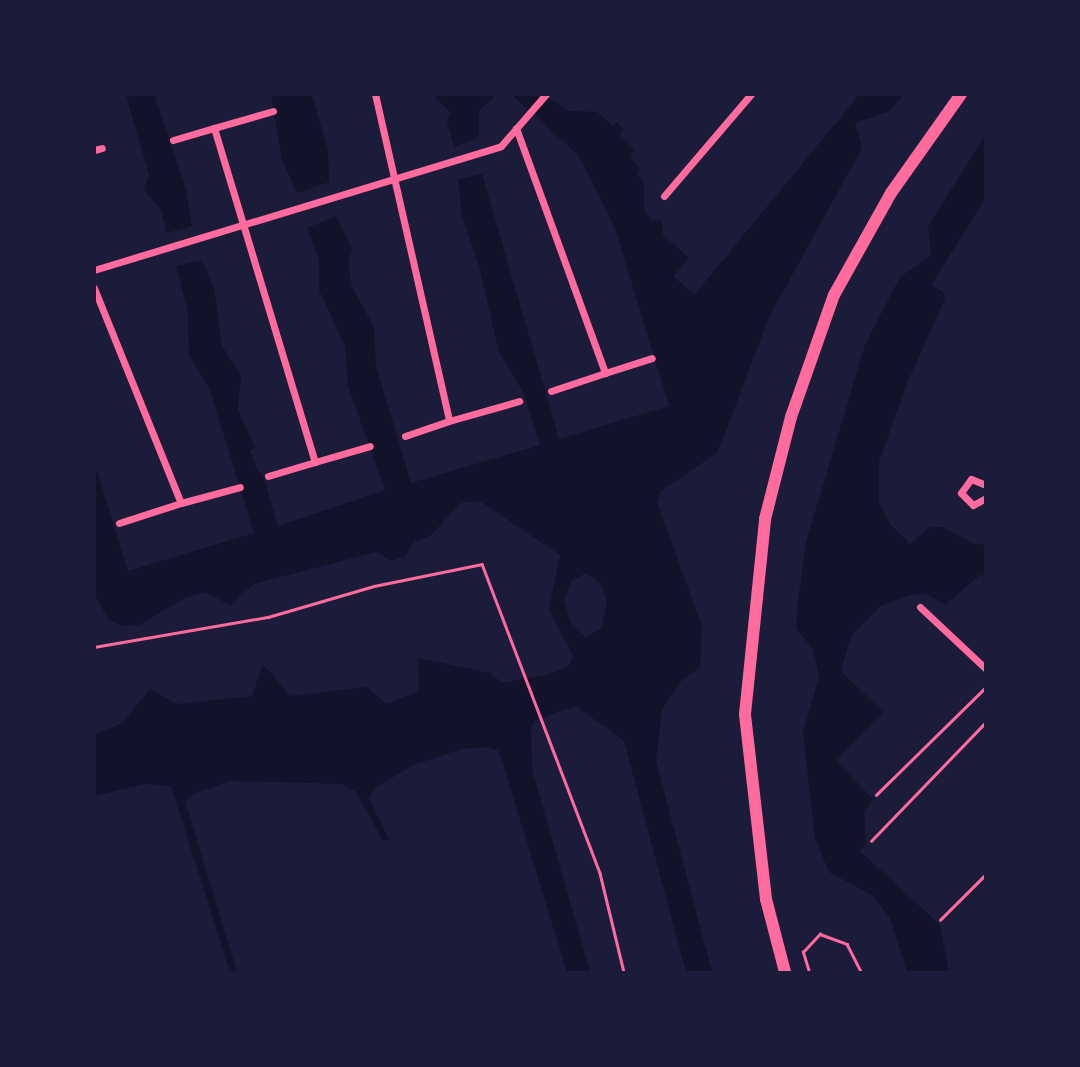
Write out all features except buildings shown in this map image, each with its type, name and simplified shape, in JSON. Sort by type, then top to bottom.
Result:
[{"type":"main road","points":[[785,972],[766,899],[745,714],[765,519],[791,417],[834,295],[891,192],[961,94]]},
{"type":"street","points":[[375,94],[449,421]]},
{"type":"street","points":[[94,270],[501,146],[546,94]]},
{"type":"street","points":[[663,196],[751,94]]},
{"type":"street","points":[[173,140],[273,111]]},
{"type":"street","points":[[214,128],[246,224],[315,462]]},
{"type":"street","points":[[516,128],[605,373]]},
{"type":"street","points":[[94,288],[181,503]]},
{"type":"street","points":[[551,391],[652,358]]},
{"type":"street","points":[[405,436],[519,401]]},
{"type":"street","points":[[268,476],[370,446]]},
{"type":"street","points":[[985,482],[966,481],[961,493],[972,505],[985,498]]},
{"type":"street","points":[[119,523],[240,487]]},
{"type":"street","points":[[920,607],[985,670]]},
{"type":"path","points":[[94,647],[268,617],[374,586],[482,564],[600,873],[624,972]]},
{"type":"path","points":[[876,795],[985,687]]},
{"type":"path","points":[[871,841],[985,722]]},
{"type":"path","points":[[940,920],[985,874]]},
{"type":"path","points":[[809,972],[803,952],[820,934],[847,944],[861,972]]},
{"type":"shaded area","points":[[126,95],[164,95],[155,97],[186,190],[192,226],[167,233],[161,210],[144,190],[149,175]]},
{"type":"shaded area","points":[[271,95],[312,95],[328,151],[329,182],[297,193],[282,160]]},
{"type":"shaded area","points":[[434,95],[496,95],[479,111],[479,138],[454,147],[447,121],[451,113]]},
{"type":"shaded area","points":[[512,95],[545,95],[568,111],[597,112],[613,126],[617,122],[624,130],[620,135],[635,150],[630,157],[640,170],[637,173],[644,184],[644,209],[651,220],[662,221],[663,235],[689,258],[673,277],[695,294],[859,95],[903,95],[890,111],[855,123],[862,148],[769,317],[718,452],[661,491],[657,502],[702,627],[700,667],[681,681],[662,709],[656,761],[712,972],[686,972],[624,741],[576,706],[535,720],[531,728],[532,770],[590,972],[567,972],[499,751],[486,747],[462,749],[413,765],[374,789],[369,799],[389,839],[383,840],[356,792],[343,784],[231,781],[195,793],[185,801],[237,972],[230,972],[171,786],[145,784],[95,796],[95,735],[122,723],[150,689],[177,704],[252,696],[263,664],[290,696],[367,687],[386,704],[419,691],[418,658],[490,673],[502,683],[549,674],[569,666],[573,656],[549,609],[560,555],[480,501],[461,503],[430,536],[415,541],[405,556],[391,561],[376,552],[254,584],[230,605],[205,592],[185,598],[139,625],[123,626],[109,620],[95,596],[94,462],[128,571],[254,533],[209,387],[189,356],[188,312],[176,266],[202,260],[214,288],[222,346],[241,375],[238,410],[255,447],[250,451],[258,472],[262,472],[278,526],[385,490],[348,386],[345,346],[319,290],[319,259],[307,228],[336,216],[352,248],[348,264],[352,287],[374,327],[376,366],[411,483],[540,445],[523,392],[499,352],[479,266],[462,217],[458,179],[482,174],[559,439],[669,406],[615,228],[579,156]],"holes":[[[586,573],[601,584],[607,602],[601,629],[586,637],[571,624],[564,601],[571,581]]]},
{"type":"shaded area","points":[[985,135],[985,199],[931,285],[943,292],[945,299],[907,383],[879,462],[879,501],[890,524],[910,544],[931,527],[942,527],[974,544],[985,545],[985,578],[981,574],[945,605],[927,594],[910,595],[881,606],[851,636],[841,671],[884,713],[835,760],[874,800],[864,811],[866,843],[860,851],[940,925],[949,972],[907,972],[890,918],[872,895],[829,872],[815,838],[803,732],[819,677],[813,649],[796,628],[798,601],[806,542],[865,345],[900,277],[931,256],[928,227]]}]
